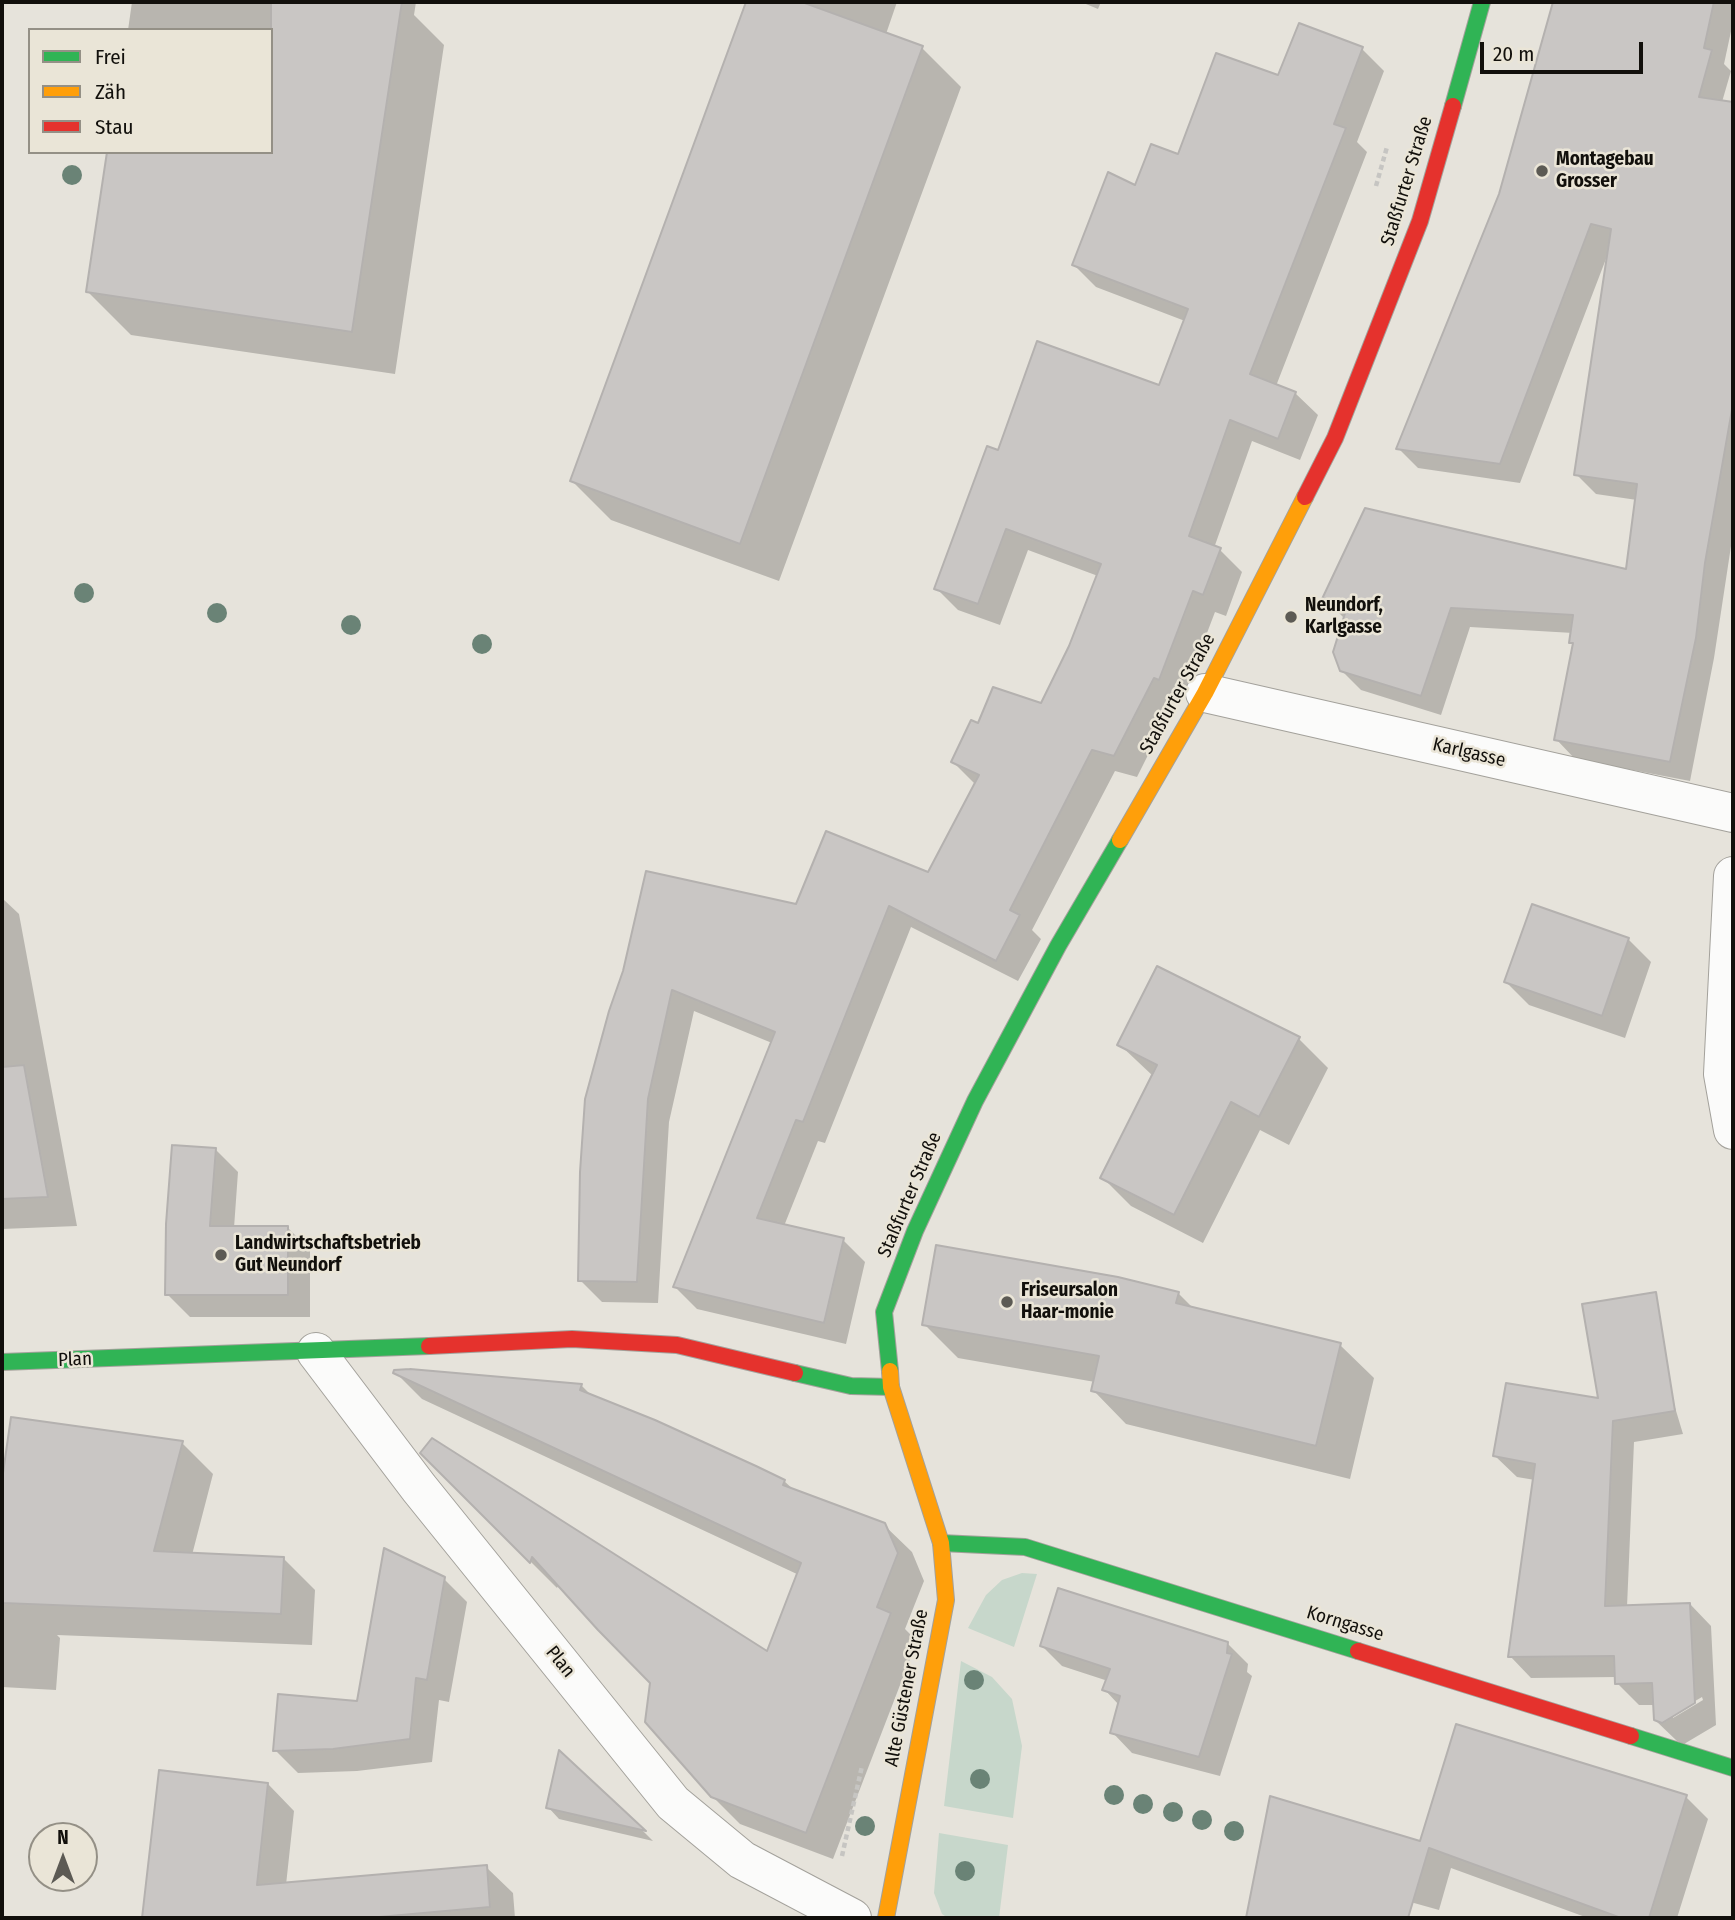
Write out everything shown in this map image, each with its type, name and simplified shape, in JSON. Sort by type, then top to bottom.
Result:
[{"type":"main road","name":"Staßfurter Straße","points":[[891,1387],[884,1312],[915,1231],[988,1077],[1058,946],[1205,693],[1335,438],[1420,221],[1482,2]]},
{"type":"main road","name":"Plan","points":[[2,1362],[316,1352],[572,1339],[677,1345],[851,1386],[891,1387]]},
{"type":"main road","name":"Alte Güstener Straße","points":[[886,1918],[946,1600],[940,1543],[891,1387]]},
{"type":"main road","name":"Korngasse","points":[[940,1543],[1025,1547],[1733,1768]]},
{"type":"street","name":"Karlgasse","points":[[1205,693],[1733,813]]},
{"type":"street","points":[[1733,876],[1728,1073],[1733,1130]]},
{"type":"street","name":"Plan","points":[[316,1352],[419,1488],[673,1802],[742,1860],[852,1918]]},
{"type":"green space","points":[[1022,1573],[1037,1574],[1014,1647],[968,1628],[986,1595],[1002,1580]]},
{"type":"green space","points":[[961,1661],[992,1677],[1012,1699],[1022,1746],[1013,1818],[944,1806]]},
{"type":"green space","points":[[939,1833],[1008,1845],[999,1918],[948,1918],[942,1914],[934,1893]]},
{"type":"building","points":[[271,2],[402,2],[352,332],[86,292],[107,154],[273,154]]},
{"type":"building","points":[[746,2],[802,2],[923,46],[740,544],[570,481]]},
{"type":"building","points":[[1553,2],[1714,2],[1704,48],[1712,50],[1699,97],[1733,102],[1733,404],[1705,563],[1696,638],[1670,762],[1554,740],[1573,643],[1569,643],[1573,615],[1451,608],[1421,696],[1340,671],[1333,652],[1346,610],[1322,599],[1365,508],[1626,569],[1637,484],[1574,475],[1611,229],[1591,224],[1500,464],[1396,449],[1499,194]]},
{"type":"building","points":[[1299,23],[1363,47],[1334,124],[1346,128],[1250,374],[1296,392],[1278,439],[1230,420],[1189,536],[1221,548],[1203,595],[1193,591],[1159,680],[1154,678],[1114,756],[1092,750],[1010,910],[1020,915],[996,961],[889,906],[803,1122],[796,1120],[757,1218],[844,1238],[824,1323],[673,1287],[775,1032],[672,990],[648,1099],[637,1282],[578,1281],[580,1172],[585,1099],[623,971],[646,871],[796,904],[826,831],[928,872],[979,775],[951,762],[971,720],[978,723],[993,687],[1041,703],[1069,646],[1101,564],[1006,529],[978,604],[934,589],[987,446],[998,450],[1037,341],[1159,385],[1188,309],[1072,265],[1108,172],[1135,185],[1151,144],[1178,154],[1216,53],[1278,75]]},
{"type":"building","points":[[1532,904],[1629,938],[1602,1016],[1504,982]]},
{"type":"building","points":[[1157,966],[1300,1037],[1259,1117],[1231,1102],[1174,1215],[1100,1178],[1157,1065],[1117,1045]]},
{"type":"building","points":[[24,1065],[48,1197],[2,1199],[2,1067]]},
{"type":"building","points":[[172,1145],[216,1148],[210,1226],[288,1226],[288,1295],[165,1295],[166,1224]]},
{"type":"building","points":[[936,1245],[1118,1277],[1179,1292],[1176,1303],[1341,1343],[1316,1446],[1091,1391],[1099,1356],[922,1325]]},
{"type":"building","points":[[1656,1292],[1675,1411],[1613,1421],[1605,1606],[1690,1603],[1695,1703],[1662,1723],[1654,1720],[1652,1683],[1615,1684],[1614,1656],[1508,1657],[1535,1464],[1493,1456],[1506,1383],[1598,1398],[1582,1304]]},
{"type":"building","points":[[410,1369],[582,1384],[580,1390],[655,1420],[756,1466],[785,1480],[783,1485],[885,1523],[898,1553],[877,1607],[891,1613],[806,1833],[711,1797],[645,1722],[650,1683],[532,1557],[530,1563],[420,1453],[432,1438],[767,1651],[801,1563],[393,1373],[394,1370]]},
{"type":"building","points":[[11,1417],[183,1441],[154,1551],[284,1557],[281,1614],[2,1603],[2,1480]]},
{"type":"building","points":[[384,1548],[445,1577],[427,1680],[416,1678],[410,1739],[333,1749],[273,1751],[278,1694],[357,1701]]},
{"type":"building","points":[[1058,1588],[1228,1642],[1227,1653],[1232,1654],[1199,1757],[1110,1733],[1120,1696],[1102,1690],[1110,1669],[1040,1646]]},
{"type":"building","points":[[1456,1724],[1687,1795],[1649,1918],[1621,1918],[1429,1848],[1408,1918],[1246,1918],[1270,1796],[1420,1841]]},
{"type":"building","points":[[559,1750],[646,1831],[546,1808]]},
{"type":"building","points":[[159,1770],[268,1783],[257,1885],[487,1865],[490,1907],[368,1918],[142,1918]]},
{"type":"traffic: fast","points":[[1453,106],[1482,2]]},
{"type":"traffic: fast","points":[[890,1371],[884,1312],[915,1231],[975,1101],[1058,946],[1120,840]]},
{"type":"traffic: fast","points":[[2,1362],[429,1346]]},
{"type":"traffic: fast","points":[[795,1373],[851,1386],[891,1387]]},
{"type":"traffic: fast","points":[[941,1543],[1025,1547],[1358,1651]]},
{"type":"traffic: fast","points":[[1631,1736],[1733,1768]]},
{"type":"traffic: slow","points":[[1120,840],[1205,693],[1305,497]]},
{"type":"traffic: slow","points":[[886,1918],[946,1600],[941,1543],[891,1387],[890,1371]]},
{"type":"traffic: jam","points":[[1305,497],[1335,438],[1420,221],[1453,106]]},
{"type":"traffic: jam","points":[[429,1346],[572,1339],[677,1345],[795,1373]]},
{"type":"traffic: jam","points":[[1358,1651],[1631,1736]]},
{"type":"place","name":"Montagebau Grosser","points":[[1542,171]]},
{"type":"place","name":"Neundorf, Karlgasse","points":[[1291,617]]},
{"type":"place","name":"Landwirtschaftsbetrieb Gut Neundorf","points":[[221,1255]]},
{"type":"place","name":"Friseursalon Haar-monie","points":[[1007,1302]]}]
